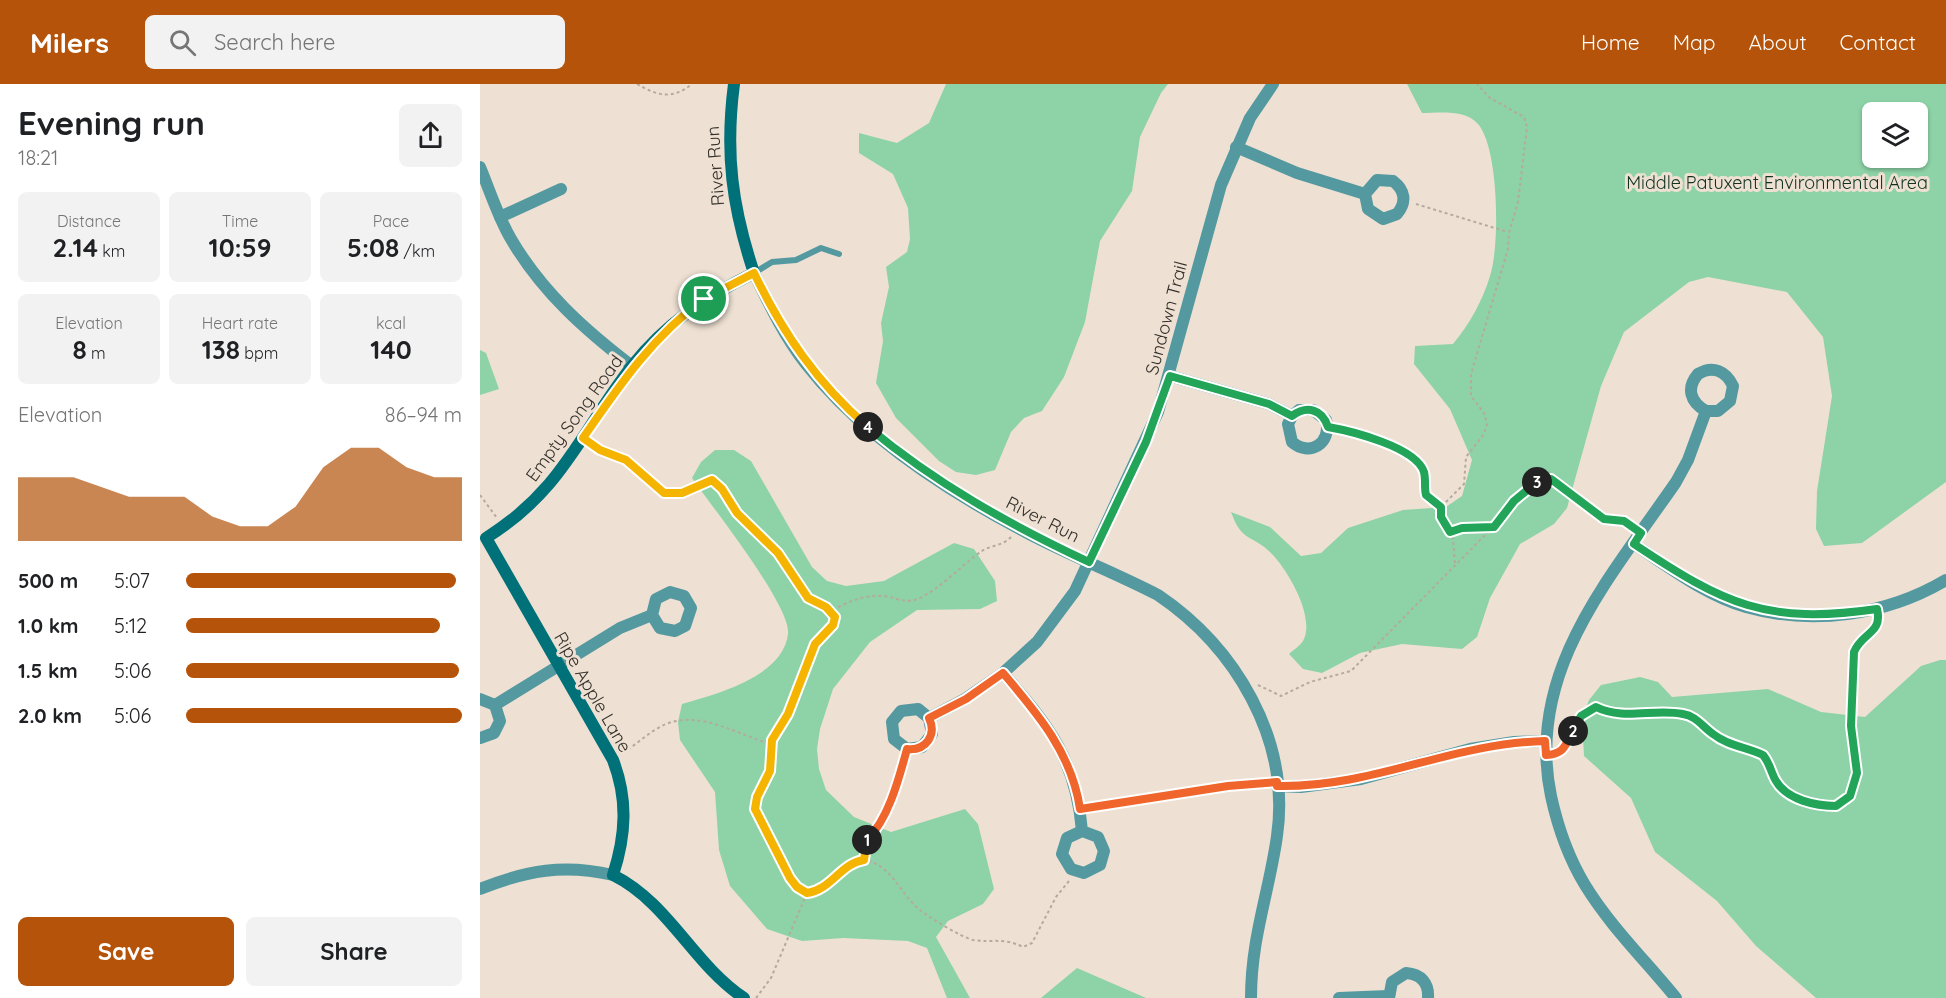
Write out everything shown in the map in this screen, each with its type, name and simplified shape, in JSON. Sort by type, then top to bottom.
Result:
[{"type":"street","name":"River Run","points":[[734,84],[728,142],[730,170],[741,234],[754,273],[790,340],[806,364],[838,399],[891,446],[933,477],[1018,528],[1158,595],[1179,609],[1213,640],[1247,689],[1268,738],[1277,784],[1278,833],[1253,945],[1251,998]]},
{"type":"street","name":"Sundown Trail","points":[[929,718],[966,699],[1003,673],[1037,642],[1063,610],[1089,562],[1146,442],[1170,376],[1221,185],[1250,118],[1273,84]]},
{"type":"street","points":[[1236,147],[1297,173],[1365,194]]},
{"type":"street","points":[[480,167],[500,217],[525,261],[555,300],[588,332],[632,366]]},
{"type":"street","points":[[1384,178],[1400,186],[1404,202],[1397,214],[1383,219],[1368,210],[1365,194],[1369,186],[1384,178]]},
{"type":"street","points":[[500,217],[561,189]]},
{"type":"street","name":"Empty Song Road","points":[[483,540],[504,527],[547,489],[632,366],[686,312],[754,273]]},
{"type":"street","points":[[1170,376],[1269,404],[1292,416]]},
{"type":"street","points":[[1299,410],[1313,410],[1320,414],[1328,427],[1323,442],[1316,448],[1298,447],[1288,434],[1288,424],[1292,416],[1299,410]]},
{"type":"street","points":[[1676,998],[1602,910],[1575,868],[1556,817],[1545,741],[1554,686],[1570,645],[1586,614],[1688,459],[1706,411]]},
{"type":"street","name":"Ripe Apple Lane","points":[[483,540],[613,760],[622,790],[625,825],[613,875]]},
{"type":"street","points":[[1634,544],[1685,579],[1745,607],[1805,615],[1836,615],[1877,609],[1908,599],[1946,580]]},
{"type":"street","points":[[495,705],[620,628],[652,615]]},
{"type":"street","points":[[1003,673],[1046,724],[1057,743],[1073,776],[1082,831]]},
{"type":"street","points":[[480,699],[495,705],[499,712],[498,726],[494,733],[480,738]]},
{"type":"street","points":[[910,708],[918,709],[929,718],[932,724],[929,740],[922,747],[907,749],[894,739],[891,731],[896,716],[910,708]]},
{"type":"street","points":[[1277,784],[1301,787],[1361,779],[1470,748],[1514,742],[1545,741]]},
{"type":"street","points":[[1082,831],[1098,837],[1103,845],[1103,858],[1094,870],[1076,871],[1066,864],[1063,846],[1068,838],[1082,831]]},
{"type":"street","points":[[480,889],[528,874],[556,869],[581,868],[613,875],[644,893],[706,967],[744,998]]},
{"type":"street","points":[[1339,998],[1389,997],[1392,981],[1406,973],[1421,978],[1426,985],[1428,998]]},
{"type":"lane","points":[[754,273],[772,262],[796,260],[821,248],[838,254]]},
{"type":"path","points":[[637,84],[667,96],[676,95],[692,84]]},
{"type":"path","points":[[1455,563],[1450,532],[1441,517],[1441,507],[1464,484],[1466,457],[1484,434],[1487,424],[1484,413],[1471,396],[1471,374],[1503,269],[1509,233],[1518,202],[1527,121],[1490,98],[1477,84]]},
{"type":"path","points":[[1404,202],[1447,212],[1509,233]]},
{"type":"path","points":[[1328,427],[1348,430],[1391,446],[1412,458],[1424,472],[1426,495],[1441,507]]},
{"type":"path","points":[[583,438],[605,453],[626,460],[664,493],[682,493],[712,480],[718,483],[731,507],[778,553],[808,598],[832,611],[835,617],[833,625],[815,644],[795,696],[771,744],[770,771],[757,797],[755,809],[790,878],[797,887],[807,893],[823,888],[847,867],[864,860],[873,862],[890,874],[917,908],[967,938],[1008,940],[1023,946],[1032,943],[1056,897],[1076,871]]},
{"type":"path","points":[[1247,689],[1258,685],[1281,696],[1310,682],[1352,671],[1455,563],[1494,527],[1525,491],[1538,482],[1551,479],[1604,519],[1624,521],[1641,533]]},
{"type":"path","points":[[480,495],[504,527]]},
{"type":"path","points":[[1450,532],[1462,528],[1494,527]]},
{"type":"path","points":[[832,611],[845,603],[870,597],[883,596],[905,601],[923,596],[983,550],[1005,543],[1018,528]]},
{"type":"path","points":[[1546,755],[1562,752],[1581,716],[1591,708],[1612,714],[1675,712],[1696,718],[1714,736],[1737,747],[1763,755],[1775,779],[1787,793],[1811,803],[1836,806],[1844,803],[1855,786],[1857,773],[1851,726],[1854,652],[1857,643],[1878,625],[1877,609]]},
{"type":"path","points":[[613,760],[665,724],[689,719],[706,722],[771,744]]},
{"type":"path","points":[[864,860],[864,848],[879,827],[900,776],[907,749]]},
{"type":"path","points":[[1080,809],[1228,786],[1277,784]]},
{"type":"path","points":[[756,998],[774,970],[807,893]]},
{"type":"green space","points":[[946,84],[1168,84],[1161,93],[1140,137],[1132,191],[1100,241],[1085,322],[1064,377],[1042,411],[1024,418],[1011,432],[995,470],[976,475],[956,472],[939,461],[896,418],[876,383],[883,341],[881,323],[889,287],[886,267],[907,252],[910,239],[908,208],[893,174],[859,153],[859,133],[897,143],[929,123]]},
{"type":"green space","name":"Middle Patuxent Environmental Area","points":[[1407,84],[1946,84],[1946,482],[1862,543],[1824,546],[1816,529],[1817,491],[1832,396],[1823,337],[1787,292],[1708,277],[1689,282],[1624,332],[1601,386],[1567,508],[1554,524],[1520,544],[1490,598],[1477,637],[1462,649],[1402,644],[1360,653],[1322,673],[1303,669],[1289,654],[1302,643],[1306,631],[1306,620],[1298,595],[1278,561],[1264,547],[1243,534],[1231,512],[1270,527],[1301,556],[1321,553],[1348,528],[1403,510],[1446,507],[1462,496],[1472,460],[1450,409],[1414,364],[1415,346],[1453,344],[1459,337],[1479,303],[1493,262],[1496,198],[1490,154],[1485,136],[1478,124],[1466,116],[1452,113],[1422,113]]},
{"type":"green space","points":[[480,350],[486,353],[499,389],[480,395]]},
{"type":"green space","points":[[715,450],[734,450],[751,461],[812,567],[827,581],[846,586],[884,581],[954,543],[974,549],[995,581],[997,601],[980,609],[917,610],[870,642],[833,689],[820,729],[817,749],[819,769],[826,790],[854,817],[891,832],[965,809],[978,824],[994,889],[983,904],[948,921],[936,937],[970,998],[947,998],[927,948],[908,941],[843,938],[802,941],[767,929],[730,886],[719,850],[715,792],[680,740],[678,722],[682,704],[729,689],[761,672],[774,662],[783,649],[788,634],[786,621],[764,580],[692,478],[701,462]]},
{"type":"green space","points":[[1946,660],[1946,998],[1816,998],[1756,946],[1717,901],[1655,852],[1631,798],[1584,756],[1582,718],[1589,700],[1601,685],[1640,677],[1658,682],[1672,697],[1768,689],[1821,712],[1865,717],[1921,666]]},
{"type":"green space","points":[[1077,968],[1146,998],[1041,998]]},
{"type":"route","points":[[754,273],[773,312],[806,364],[859,419],[933,477],[1018,528],[1089,562],[1146,442],[1170,376],[1269,404],[1281,408],[1292,416],[1299,410],[1313,410],[1326,420],[1328,427],[1348,430],[1391,446],[1412,458],[1420,466],[1424,472],[1426,495],[1441,507],[1441,517],[1450,532],[1462,528],[1494,527],[1514,501],[1525,491],[1538,482],[1551,479],[1604,519],[1624,521],[1641,533],[1634,544],[1685,579],[1745,607],[1805,615],[1836,615],[1877,609],[1880,619],[1878,625],[1857,643],[1854,652],[1851,726],[1857,773],[1855,786],[1844,803],[1836,806],[1823,806],[1811,803],[1787,793],[1780,787],[1763,755],[1737,747],[1714,736],[1696,718],[1675,712],[1612,714],[1596,707],[1581,716],[1566,747],[1558,754],[1546,755],[1545,741],[1495,744],[1470,748],[1387,773],[1334,784],[1301,787],[1277,786],[1277,782],[1242,784],[1202,792],[1080,809],[1073,776],[1057,743],[1046,724],[1003,673],[966,699],[929,718],[932,724],[932,734],[922,747],[907,749],[900,776],[879,827],[867,840],[864,860],[847,867],[815,892],[802,891],[790,878],[755,809],[757,797],[770,771],[772,740],[788,714],[815,644],[828,632],[835,617],[832,611],[808,598],[796,577],[768,541],[731,507],[718,483],[712,480],[682,493],[664,493],[657,489],[638,468],[626,460],[600,450],[583,438],[632,366],[669,327],[704,299],[754,273]]}]
